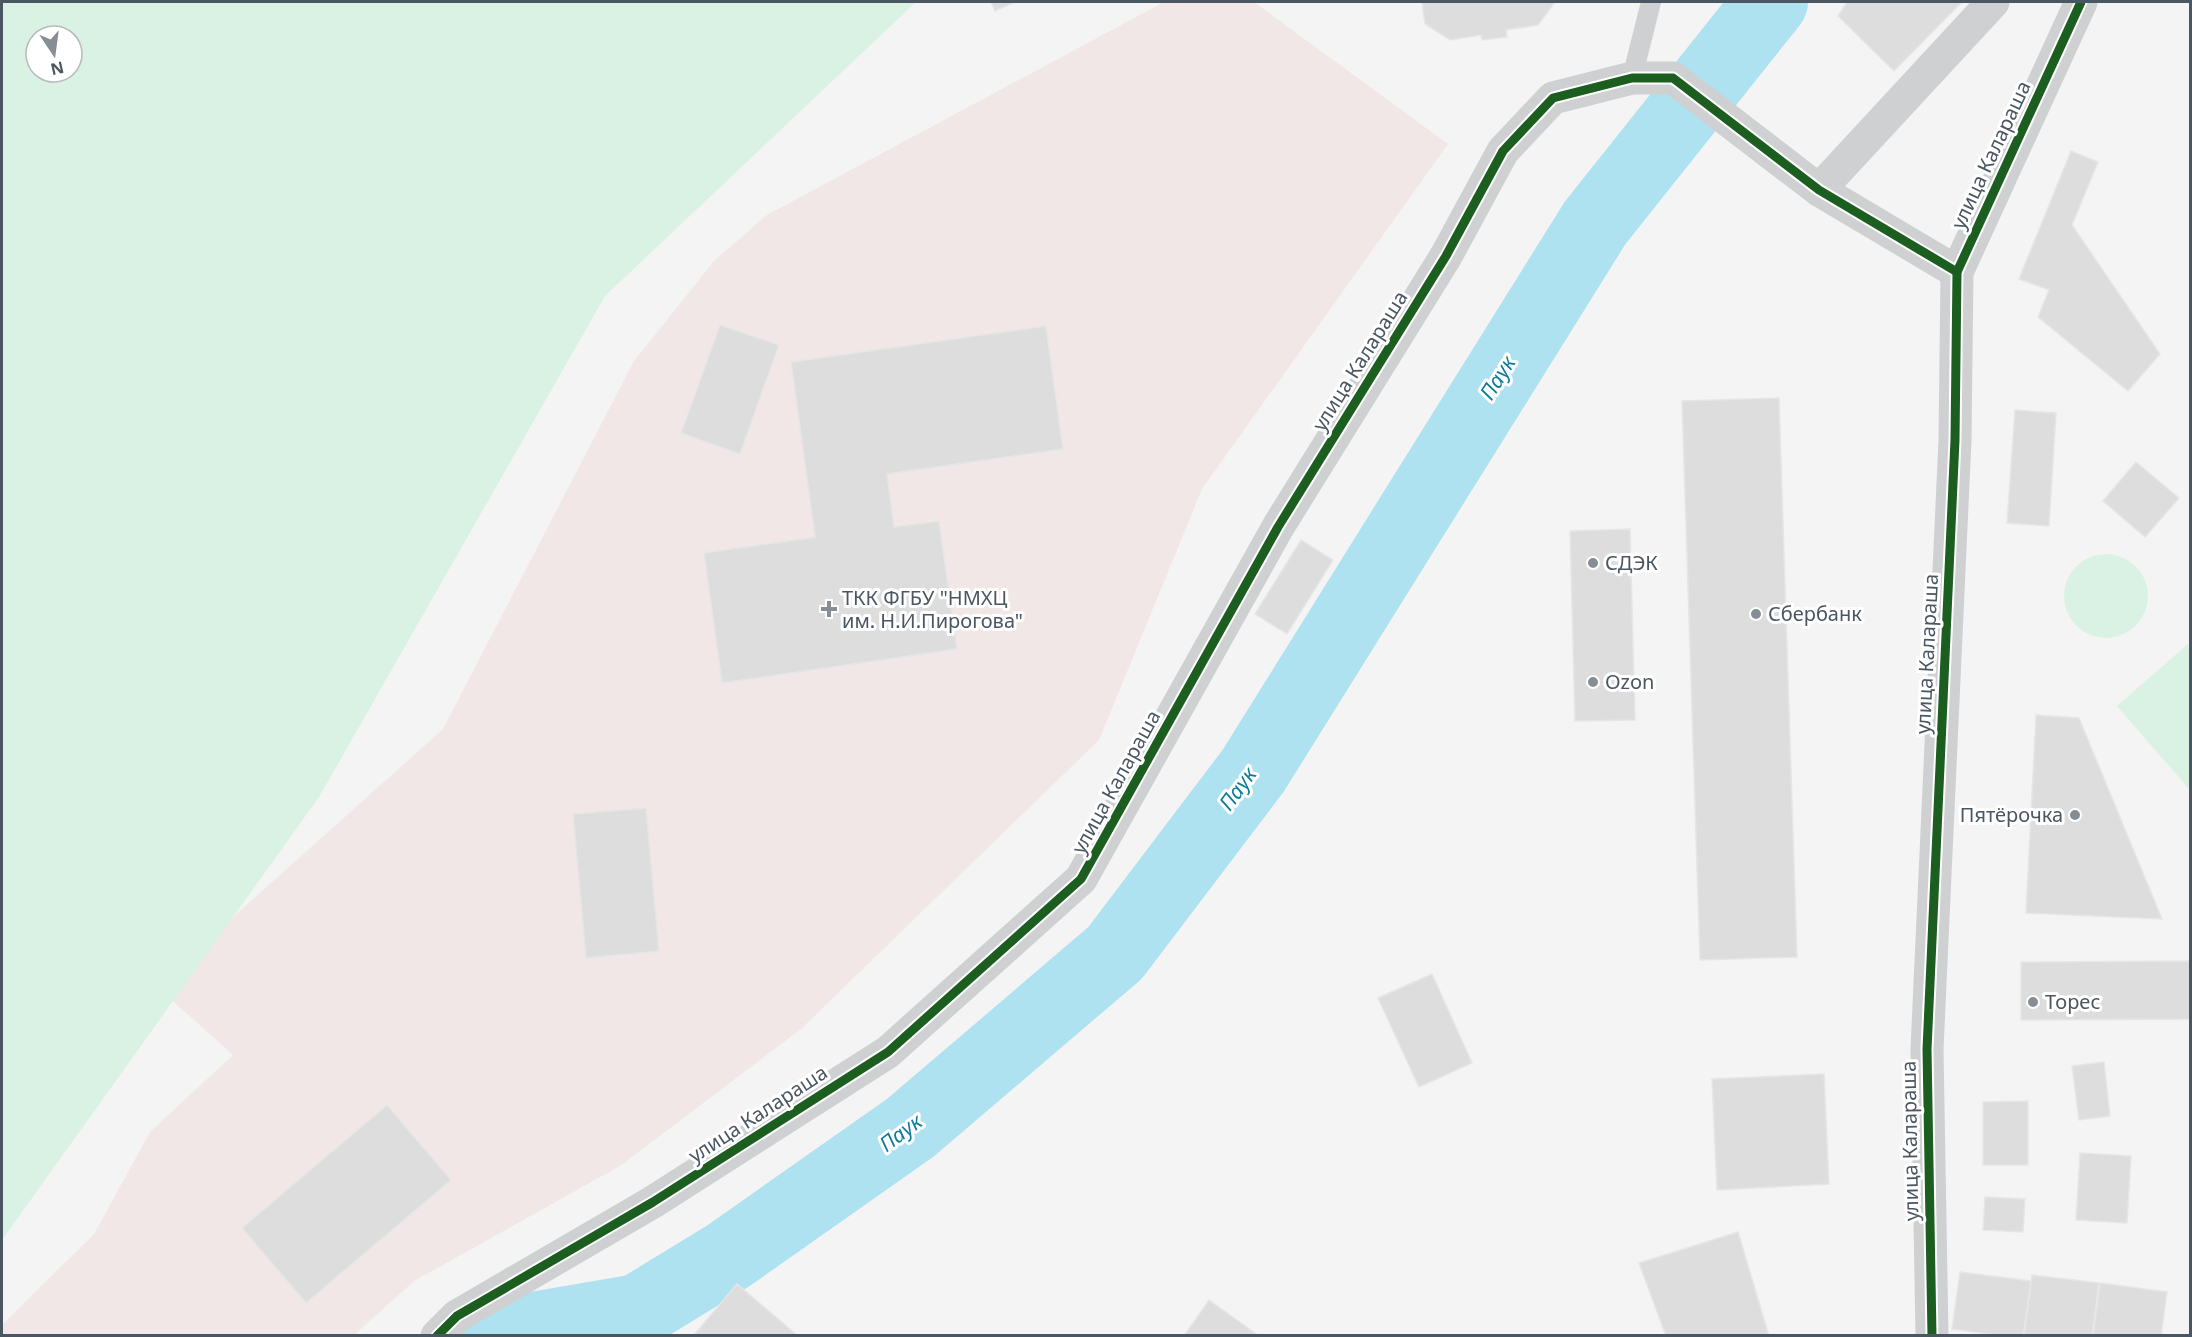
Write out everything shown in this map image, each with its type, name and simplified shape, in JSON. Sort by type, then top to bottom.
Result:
[{"type":"street","points":[[1819,189],[1993,2]]},
{"type":"street","name":"улица Калараша","points":[[1932,1335],[1927,1049],[1955,440],[1957,272],[2081,2]]},
{"type":"street","name":"улица Калараша","points":[[437,1335],[457,1316],[653,1202],[888,1052],[1081,879],[1278,527],[1446,256],[1503,151],[1553,98],[1632,78],[1672,78],[1819,189],[1957,272]]},
{"type":"lane","points":[[1632,78],[1651,2]]},
{"type":"shaded area","name":"ТКК ФГБУ \"НМХЦ им. Н.И.Пирогова\"","points":[[1164,2],[1254,2],[1448,144],[1202,489],[1099,740],[801,1029],[620,1166],[414,1281],[354,1335],[2,1336],[2,1325],[94,1234],[150,1132],[233,1055],[156,986],[443,729],[634,361],[714,261],[767,215]]},
{"type":"green space","points":[[2,2],[916,2],[605,296],[319,797],[2,1240]]},
{"type":"green space","points":[[2098,554],[2114,554],[2130,561],[2141,572],[2148,588],[2145,612],[2136,626],[2114,638],[2098,638],[2082,631],[2071,620],[2064,604],[2064,588],[2071,572],[2082,561]]},
{"type":"green space","points":[[2188,644],[2190,647],[2190,790],[2117,706]]},
{"type":"building","points":[[991,2],[1015,2],[995,11]]},
{"type":"building","points":[[1422,2],[1555,2],[1538,25],[1506,30],[1507,37],[1482,40],[1481,35],[1450,40],[1425,24]]},
{"type":"building","points":[[1847,2],[1962,2],[1894,71],[1838,16]]},
{"type":"building","points":[[2071,151],[2098,162],[2072,225],[2160,354],[2128,391],[2038,317],[2049,290],[2019,279]]},
{"type":"building","points":[[720,325],[779,345],[740,454],[681,433]]},
{"type":"building","name":"ТКК ФГБУ \"НМХЦ им. Н.И.Пирогова\"","points":[[1046,326],[1063,449],[887,474],[894,527],[939,521],[957,649],[722,683],[704,553],[815,537],[791,362]]},
{"type":"building","points":[[1779,398],[1797,957],[1700,960],[1682,401]]},
{"type":"building","points":[[2015,410],[2056,413],[2049,526],[2007,523]]},
{"type":"building","points":[[2136,462],[2179,498],[2145,537],[2103,501]]},
{"type":"building","points":[[1630,529],[1635,720],[1575,721],[1570,531]]},
{"type":"building","points":[[1301,540],[1333,560],[1287,634],[1255,614]]},
{"type":"building","name":"Пятёрочка","points":[[2036,715],[2079,718],[2162,919],[2026,913]]},
{"type":"building","points":[[646,808],[659,951],[586,958],[573,814]]},
{"type":"building","points":[[2190,961],[2190,1019],[2021,1020],[2021,962]]},
{"type":"building","points":[[1432,974],[1472,1063],[1419,1087],[1378,998]]},
{"type":"building","points":[[2104,1062],[2110,1116],[2079,1120],[2072,1066]]},
{"type":"building","points":[[1824,1074],[1829,1184],[1717,1190],[1712,1079]]},
{"type":"building","points":[[2028,1101],[2028,1165],[1983,1165],[1983,1102]]},
{"type":"building","points":[[387,1105],[451,1180],[306,1303],[242,1228]]},
{"type":"building","points":[[2080,1153],[2131,1156],[2127,1223],[2076,1220]]},
{"type":"building","points":[[1985,1197],[2025,1199],[2023,1232],[1983,1230]]},
{"type":"building","points":[[1738,1232],[1769,1336],[1666,1336],[1639,1263]]},
{"type":"building","points":[[1960,1272],[2031,1281],[2023,1336],[2003,1336],[1952,1329]]},
{"type":"building","points":[[2032,1275],[2099,1283],[2092,1336],[2024,1336]]},
{"type":"building","points":[[2100,1283],[2167,1292],[2161,1336],[2093,1336]]},
{"type":"building","points":[[737,1284],[798,1336],[693,1336]]},
{"type":"building","points":[[1209,1300],[1259,1336],[1184,1336]]},
{"type":"waterway","name":"Паук","points":[[492,1336],[638,1311],[728,1256],[910,1128],[1115,953],[1253,771],[1595,223],[1771,2]]},
{"type":"cycle path","points":[[1932,1336],[1927,1049],[1955,440],[1957,272],[2081,2]]},
{"type":"cycle path","points":[[437,1336],[457,1316],[653,1202],[888,1052],[1081,879],[1278,527],[1446,256],[1503,151],[1553,98],[1632,78],[1673,78],[1819,190],[1957,272]]},
{"type":"place","name":"СДЭК","points":[[1593,563]]},
{"type":"place","name":"ТКК ФГБУ \"НМХЦ им. Н.И.Пирогова\"","points":[[829,609]]},
{"type":"place","name":"Сбербанк","points":[[1756,614]]},
{"type":"place","name":"Ozon","points":[[1593,682]]},
{"type":"place","name":"Пятёрочка","points":[[2075,815]]},
{"type":"place","name":"Торес","points":[[2033,1002]]}]
